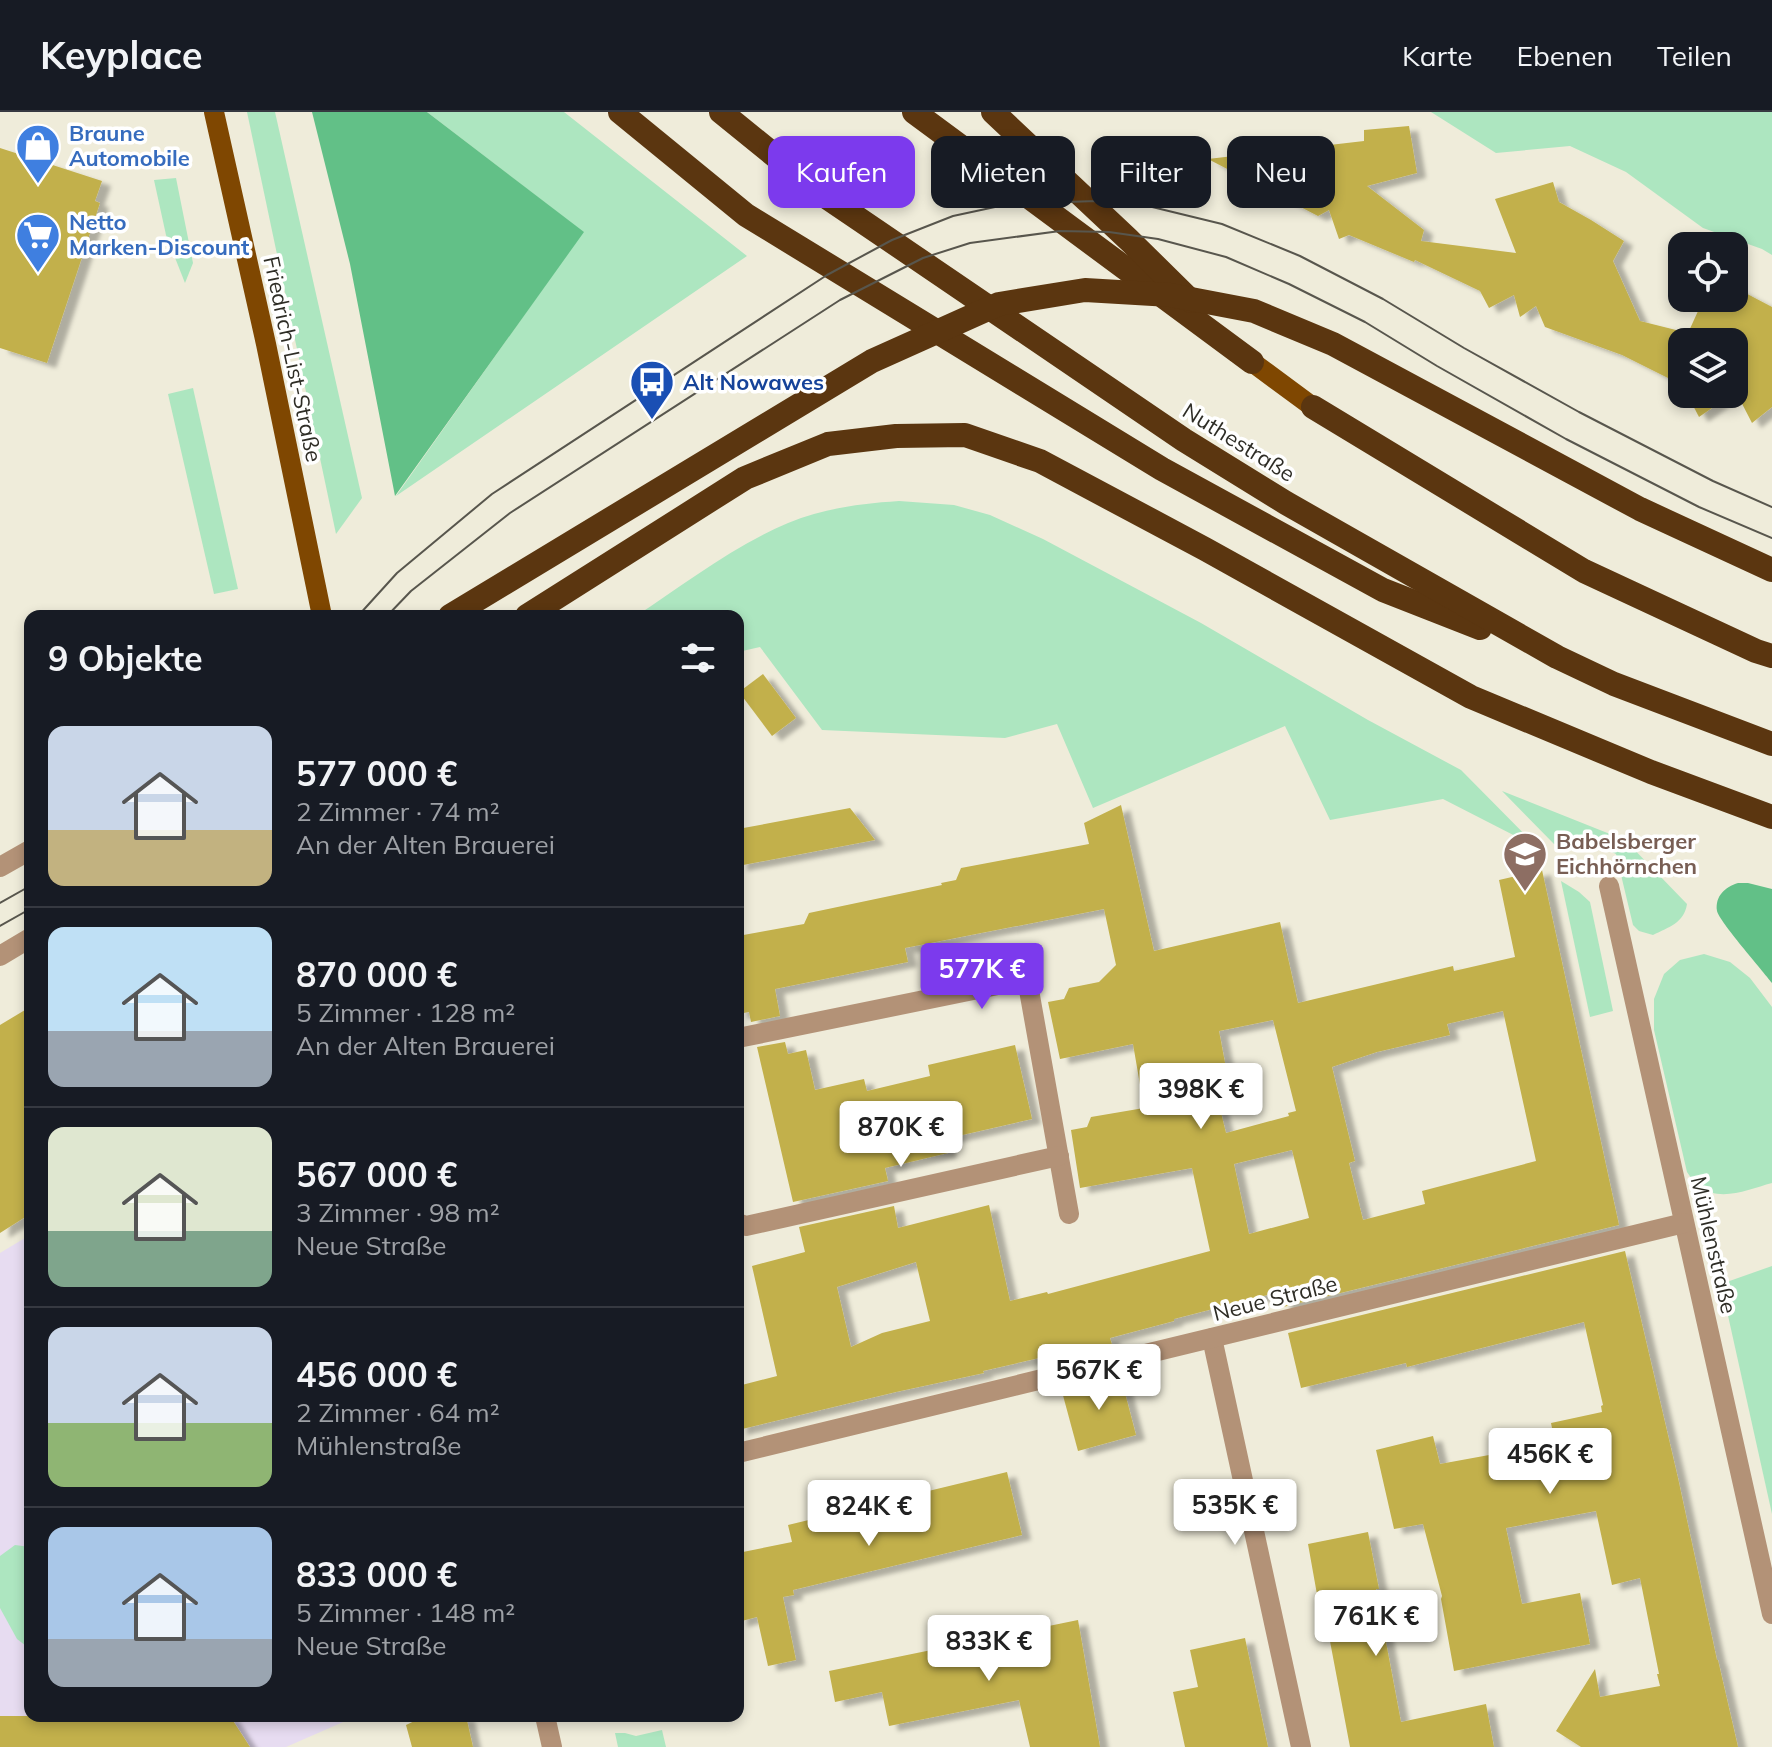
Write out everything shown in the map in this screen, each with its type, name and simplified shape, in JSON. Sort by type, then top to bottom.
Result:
[{"type":"highway","points":[[620,112],[746,215],[1162,469],[1383,590],[1557,657]]},
{"type":"highway","name":"Nuthestraße","points":[[721,112],[822,194],[1184,440],[1286,503],[1557,657],[1614,684],[1772,744]]},
{"type":"highway","points":[[914,112],[1252,362]]},
{"type":"highway","points":[[993,112],[1252,362]]},
{"type":"highway","points":[[460,610],[872,361],[999,304],[1085,290],[1170,295],[1254,311],[1333,344],[1640,509],[1772,570]]},
{"type":"highway","points":[[1313,407],[1584,571],[1772,656]]},
{"type":"highway","points":[[536,610],[745,478],[814,449],[828,444],[896,436],[965,435],[1040,461],[1471,697],[1651,772],[1772,817]]},
{"type":"main road","name":"Friedrich-List-Straße","points":[[214,112],[263,329],[321,610]]},
{"type":"main road","points":[[1252,362],[1313,407]]},
{"type":"street","points":[[0,867],[24,853]]},
{"type":"street","name":"Mühlenstraße","points":[[1609,886],[1772,1614]]},
{"type":"street","points":[[0,956],[24,942]]},
{"type":"street","points":[[744,1037],[1027,979],[1069,1214]]},
{"type":"street","points":[[744,1225],[1059,1156]]},
{"type":"street","name":"Neue Straße","points":[[744,1452],[1684,1223]]},
{"type":"street","points":[[1212,1338],[1301,1747]]},
{"type":"street","points":[[546,1722],[552,1747]]},
{"type":"shaded area","points":[[24,1239],[24,1722],[343,1722],[286,1747],[0,1747],[0,1253]]},
{"type":"green space","points":[[247,112],[275,112],[362,498],[336,534]]},
{"type":"green space","points":[[312,112],[427,112],[584,232],[395,496],[350,264]]},
{"type":"green space","points":[[427,112],[564,112],[747,256],[396,496],[583,232]]},
{"type":"green space","points":[[1431,112],[1772,112],[1772,255],[1748,244],[1748,232],[1714,232],[1703,228],[1626,172],[1570,146],[1496,153]]},
{"type":"green space","points":[[176,178],[193,263],[185,283],[166,235],[154,180]]},
{"type":"green space","points":[[193,388],[238,589],[214,594],[168,394]]},
{"type":"green space","points":[[899,501],[954,505],[990,515],[1043,539],[1201,623],[1461,770],[1537,847],[1443,799],[1330,820],[1285,726],[1093,808],[1057,724],[1005,738],[822,730],[760,647],[744,651],[744,610],[645,610],[722,558],[768,532],[814,514]]},
{"type":"green space","points":[[1502,791],[1625,840],[1687,904],[1683,916],[1675,924],[1653,935],[1639,931],[1633,925],[1616,854],[1586,844],[1554,844]]},
{"type":"green space","points":[[1561,881],[1590,902],[1613,1011],[1590,1017]]},
{"type":"green space","points":[[1738,883],[1772,889],[1772,983],[1717,911],[1722,893]]},
{"type":"green space","points":[[1704,954],[1730,962],[1750,978],[1772,1007],[1772,1183],[1735,1193],[1707,1191],[1695,1183],[1687,1172],[1654,1030],[1654,999],[1664,974],[1680,960]]},
{"type":"green space","points":[[1772,1266],[1772,1514],[1721,1284]]},
{"type":"green space","points":[[15,1545],[24,1546],[24,1644],[17,1639],[0,1608],[0,1556]]},
{"type":"green space","points":[[662,1730],[666,1747],[618,1747],[615,1733],[636,1736]]},
{"type":"building","points":[[1409,126],[1417,173],[1367,186],[1424,230],[1421,241],[1516,253],[1495,199],[1553,182],[1559,202],[1624,241],[1613,261],[1640,321],[1668,328],[1668,378],[1622,355],[1545,327],[1536,306],[1520,317],[1514,295],[1489,308],[1480,291],[1415,260],[1349,235],[1339,239],[1329,210],[1318,216],[1303,208],[1335,208],[1335,144],[1364,141],[1364,130]]},
{"type":"building","name":"Netto Marken-Discount","points":[[0,148],[102,181],[95,201],[100,203],[47,363],[0,348]]},
{"type":"building","points":[[1227,157],[1227,169],[1211,161]]},
{"type":"building","points":[[1748,294],[1772,307],[1772,407],[1752,423],[1744,408],[1748,408],[1748,328],[1690,328],[1698,312],[1748,312]]},
{"type":"building","points":[[1694,408],[1712,408],[1699,417]]},
{"type":"building","points":[[763,674],[796,718],[772,736],[744,699],[744,688]]},
{"type":"building","points":[[1121,805],[1154,951],[1280,922],[1298,1003],[1453,966],[1454,971],[1515,957],[1499,880],[1542,870],[1619,1225],[1283,1307],[1279,1292],[1110,1338],[1113,1348],[1055,1363],[1052,1355],[744,1429],[744,1384],[777,1376],[752,1266],[805,1252],[799,1227],[894,1206],[898,1228],[989,1205],[1010,1301],[1048,1294],[1210,1251],[1192,1168],[1080,1188],[1071,1130],[1087,1127],[1091,1117],[1144,1108],[1133,1044],[1060,1059],[1048,1002],[1064,999],[1069,988],[1099,982],[1116,965],[1104,909],[905,948],[908,962],[775,989],[780,1016],[751,1022],[749,1012],[744,1013],[744,935],[804,924],[809,913],[942,885],[956,880],[961,868],[1089,844],[1084,823]],"holes":[[[1503,1011],[1536,1161],[1422,1191],[1425,1204],[1363,1220],[1349,1163],[1355,1161],[1332,1067],[1377,1052],[1450,1035],[1447,1024]],[[1273,1020],[1296,1111],[1288,1113],[1289,1116],[1226,1133],[1211,1072],[1226,1068],[1219,1031]],[[1292,1150],[1309,1218],[1249,1234],[1234,1164]],[[916,1262],[930,1321],[882,1333],[851,1347],[837,1287]]]},
{"type":"building","points":[[850,808],[875,840],[744,865],[744,828]]},
{"type":"building","points":[[24,1011],[24,1218],[0,1233],[0,1025]]},
{"type":"building","points":[[785,1042],[788,1054],[806,1050],[815,1090],[864,1079],[867,1091],[930,1076],[928,1065],[1015,1045],[1032,1119],[945,1139],[948,1153],[885,1168],[888,1181],[793,1202],[757,1047]]},
{"type":"building","points":[[1625,1251],[1738,1747],[1581,1747],[1556,1731],[1595,1669],[1600,1697],[1660,1686],[1640,1578],[1612,1585],[1596,1511],[1506,1528],[1522,1604],[1580,1593],[1590,1644],[1454,1671],[1442,1596],[1423,1524],[1394,1529],[1376,1450],[1433,1436],[1440,1464],[1555,1443],[1551,1423],[1602,1412],[1584,1322],[1407,1367],[1406,1363],[1301,1388],[1288,1333]]},
{"type":"building","points":[[1120,1374],[1136,1435],[1078,1451],[1061,1388]]},
{"type":"building","points":[[1007,1472],[1022,1535],[793,1590],[794,1595],[783,1597],[796,1660],[768,1666],[757,1617],[744,1620],[744,1552],[792,1542],[788,1525]]},
{"type":"building","points":[[1368,1532],[1401,1722],[1486,1704],[1494,1747],[1350,1747],[1322,1599],[1318,1600],[1308,1544]]},
{"type":"building","points":[[1078,1620],[1100,1747],[1030,1747],[1019,1700],[889,1726],[882,1692],[835,1702],[829,1671]]},
{"type":"building","points":[[1245,1638],[1268,1747],[1185,1747],[1173,1692],[1198,1687],[1190,1650]]},
{"type":"building","points":[[0,1716],[24,1716],[24,1722],[234,1722],[250,1747],[0,1747]]},
{"type":"building","points":[[412,1722],[467,1722],[473,1747],[412,1747],[406,1725]]},
{"type":"tram line","points":[[363,610],[397,573],[492,494],[827,275],[892,240],[953,216],[1009,204],[1096,201],[1144,205],[1222,224],[1300,256],[1383,299],[1579,412],[1713,481],[1772,507]]},
{"type":"tram line","points":[[393,610],[411,591],[510,513],[840,300],[923,258],[970,243],[1060,231],[1109,232],[1158,239],[1226,257],[1289,284],[1365,322],[1566,439],[1699,507],[1772,538]]},
{"type":"tram line","points":[[0,903],[24,889]]},
{"type":"tram line","points":[[0,926],[24,912]]},
{"type":"place","name":"Braune Automobile","points":[[38,185]]},
{"type":"place","name":"Netto Marken-Discount","points":[[38,274]]},
{"type":"place","name":"Alt Nowawes","points":[[652,421]]},
{"type":"place","name":"Babelsberger Eichhörnchen","points":[[1525,893]]}]
